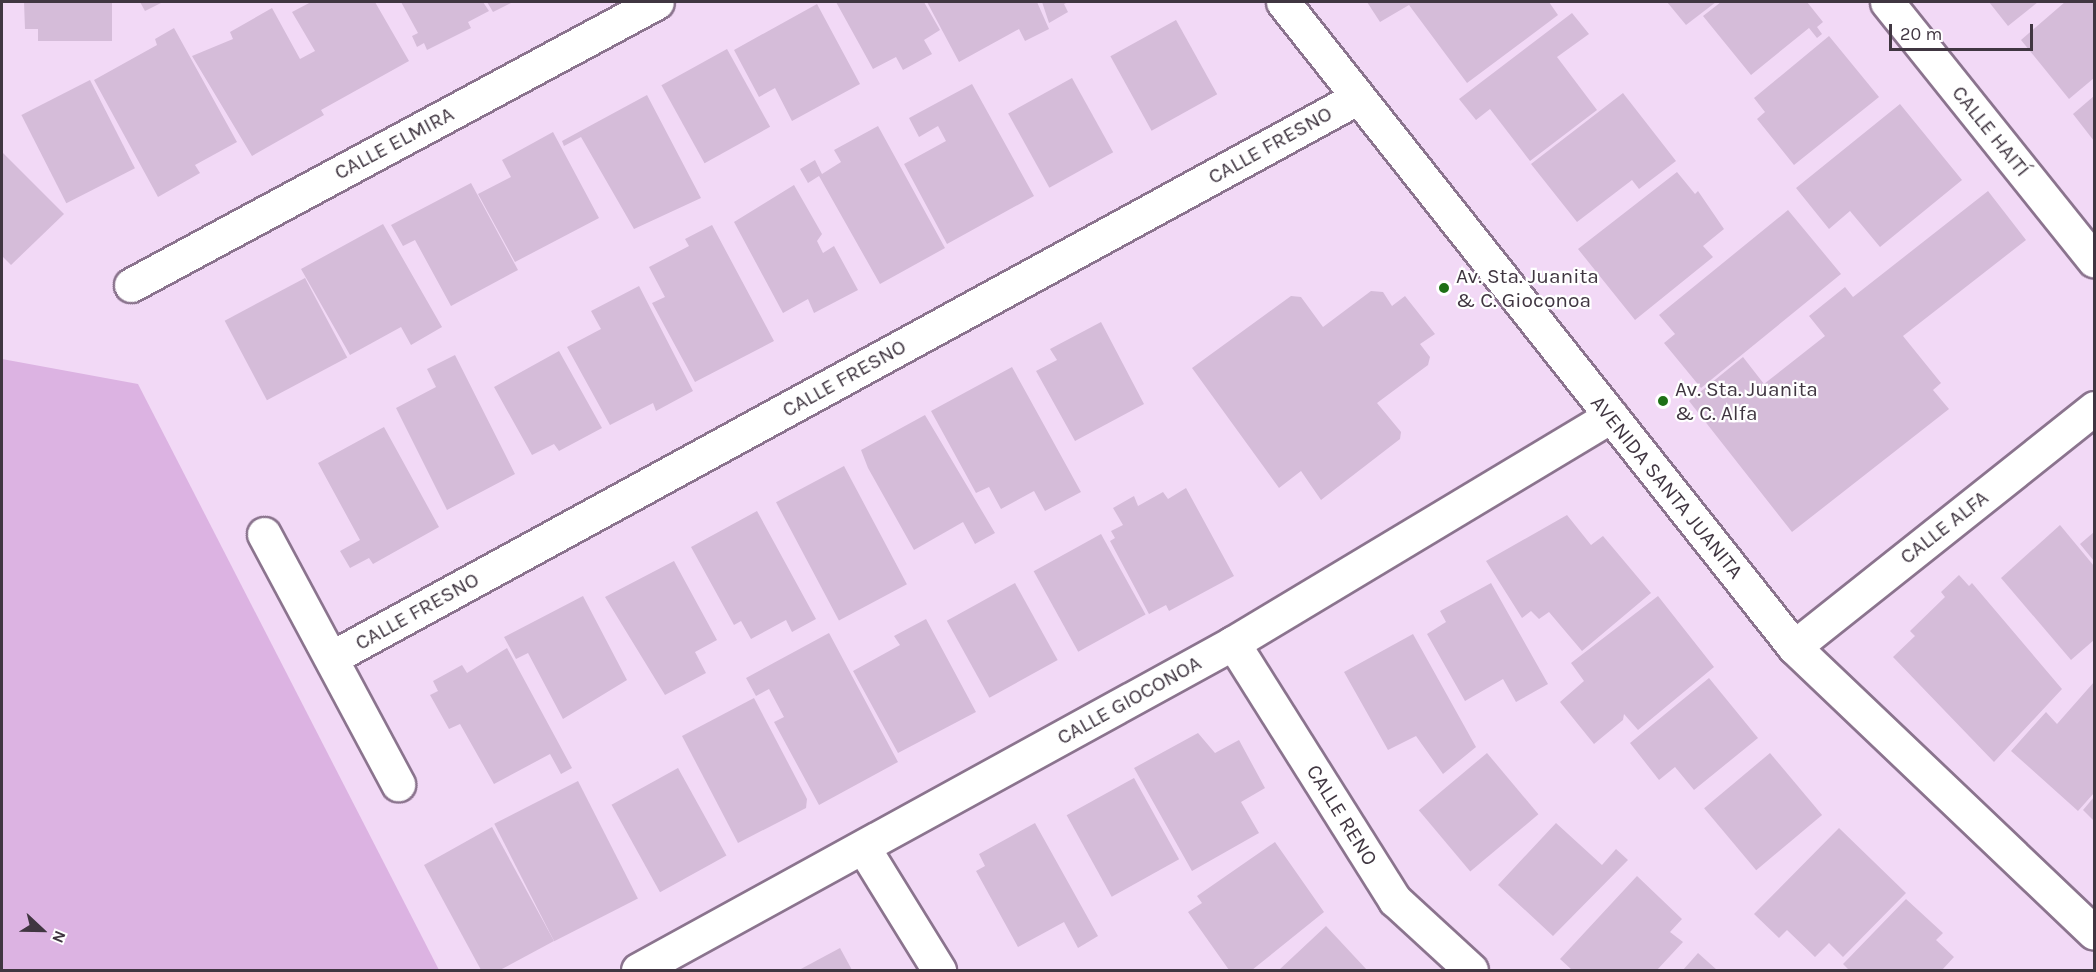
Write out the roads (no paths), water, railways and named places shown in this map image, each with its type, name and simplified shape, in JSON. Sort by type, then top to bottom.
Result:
[{"type":"street","name":"CALLE ELMIRA","points":[[131,285],[657,2]]},
{"type":"street","name":"AVENIDA SANTA JUANITA","points":[[1283,2],[1794,647],[2094,933]]},
{"type":"street","name":"CALLE HAITÍ","points":[[1887,2],[2094,260]]},
{"type":"street","name":"CALLE FRESNO","points":[[331,658],[1357,98]]},
{"type":"street","name":"CALLE ALFA","points":[[1794,647],[2094,408]]},
{"type":"street","name":"CALLE GIOCONOA","points":[[638,970],[1233,643],[1611,416]]},
{"type":"street","points":[[264,534],[398,783]]},
{"type":"street","name":"CALLE RENO","points":[[1233,643],[1395,900],[1471,970]]},
{"type":"street","points":[[863,847],[939,970]]},
{"type":"place","name":"Av. Sta. Juanita & C. Gioconoa","points":[[1444,288]]},
{"type":"place","name":"Av. Sta. Juanita & C. Alfa","points":[[1663,401]]}]
